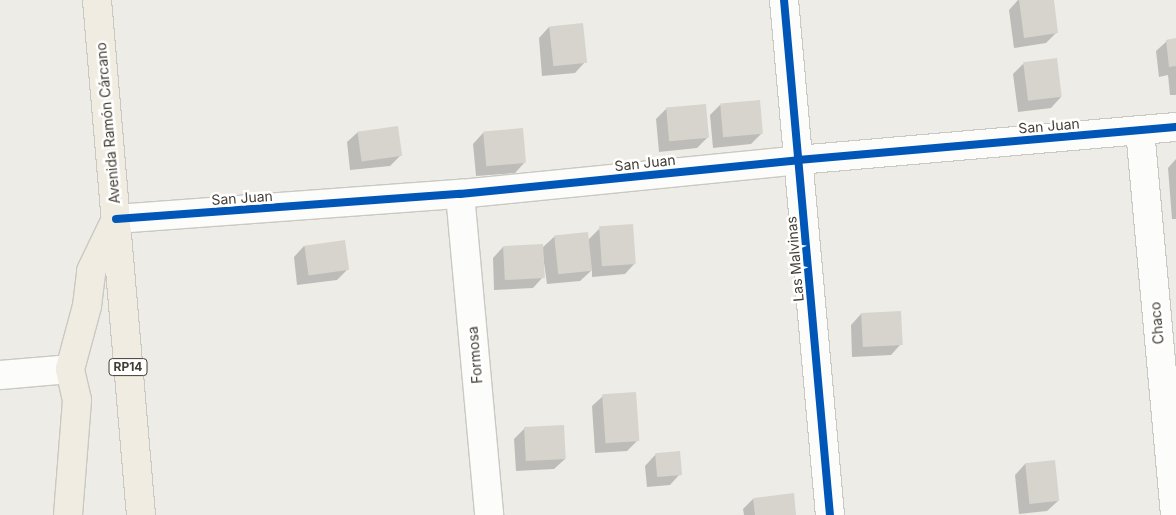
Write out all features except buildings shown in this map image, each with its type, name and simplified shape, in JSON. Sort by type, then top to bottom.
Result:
[{"type":"main road","name":"Avenida Ramón Cárcano","points":[[97,0],[141,515]]},
{"type":"main road","points":[[68,515],[77,400],[70,369],[87,306],[91,270],[116,220]]},
{"type":"street","name":"Las Malvinas","points":[[784,0],[830,515]]},
{"type":"street","name":"San Juan","points":[[116,220],[460,194],[798,160],[1176,127]]},
{"type":"street","name":"Chaco","points":[[1140,130],[1175,515]]},
{"type":"street","name":"Formosa","points":[[460,194],[490,515]]},
{"type":"street","points":[[0,375],[70,369]]},
{"type":"cycle path","points":[[784,0],[830,515]]},
{"type":"cycle path","points":[[116,219],[460,194],[798,160],[1176,127]]}]
